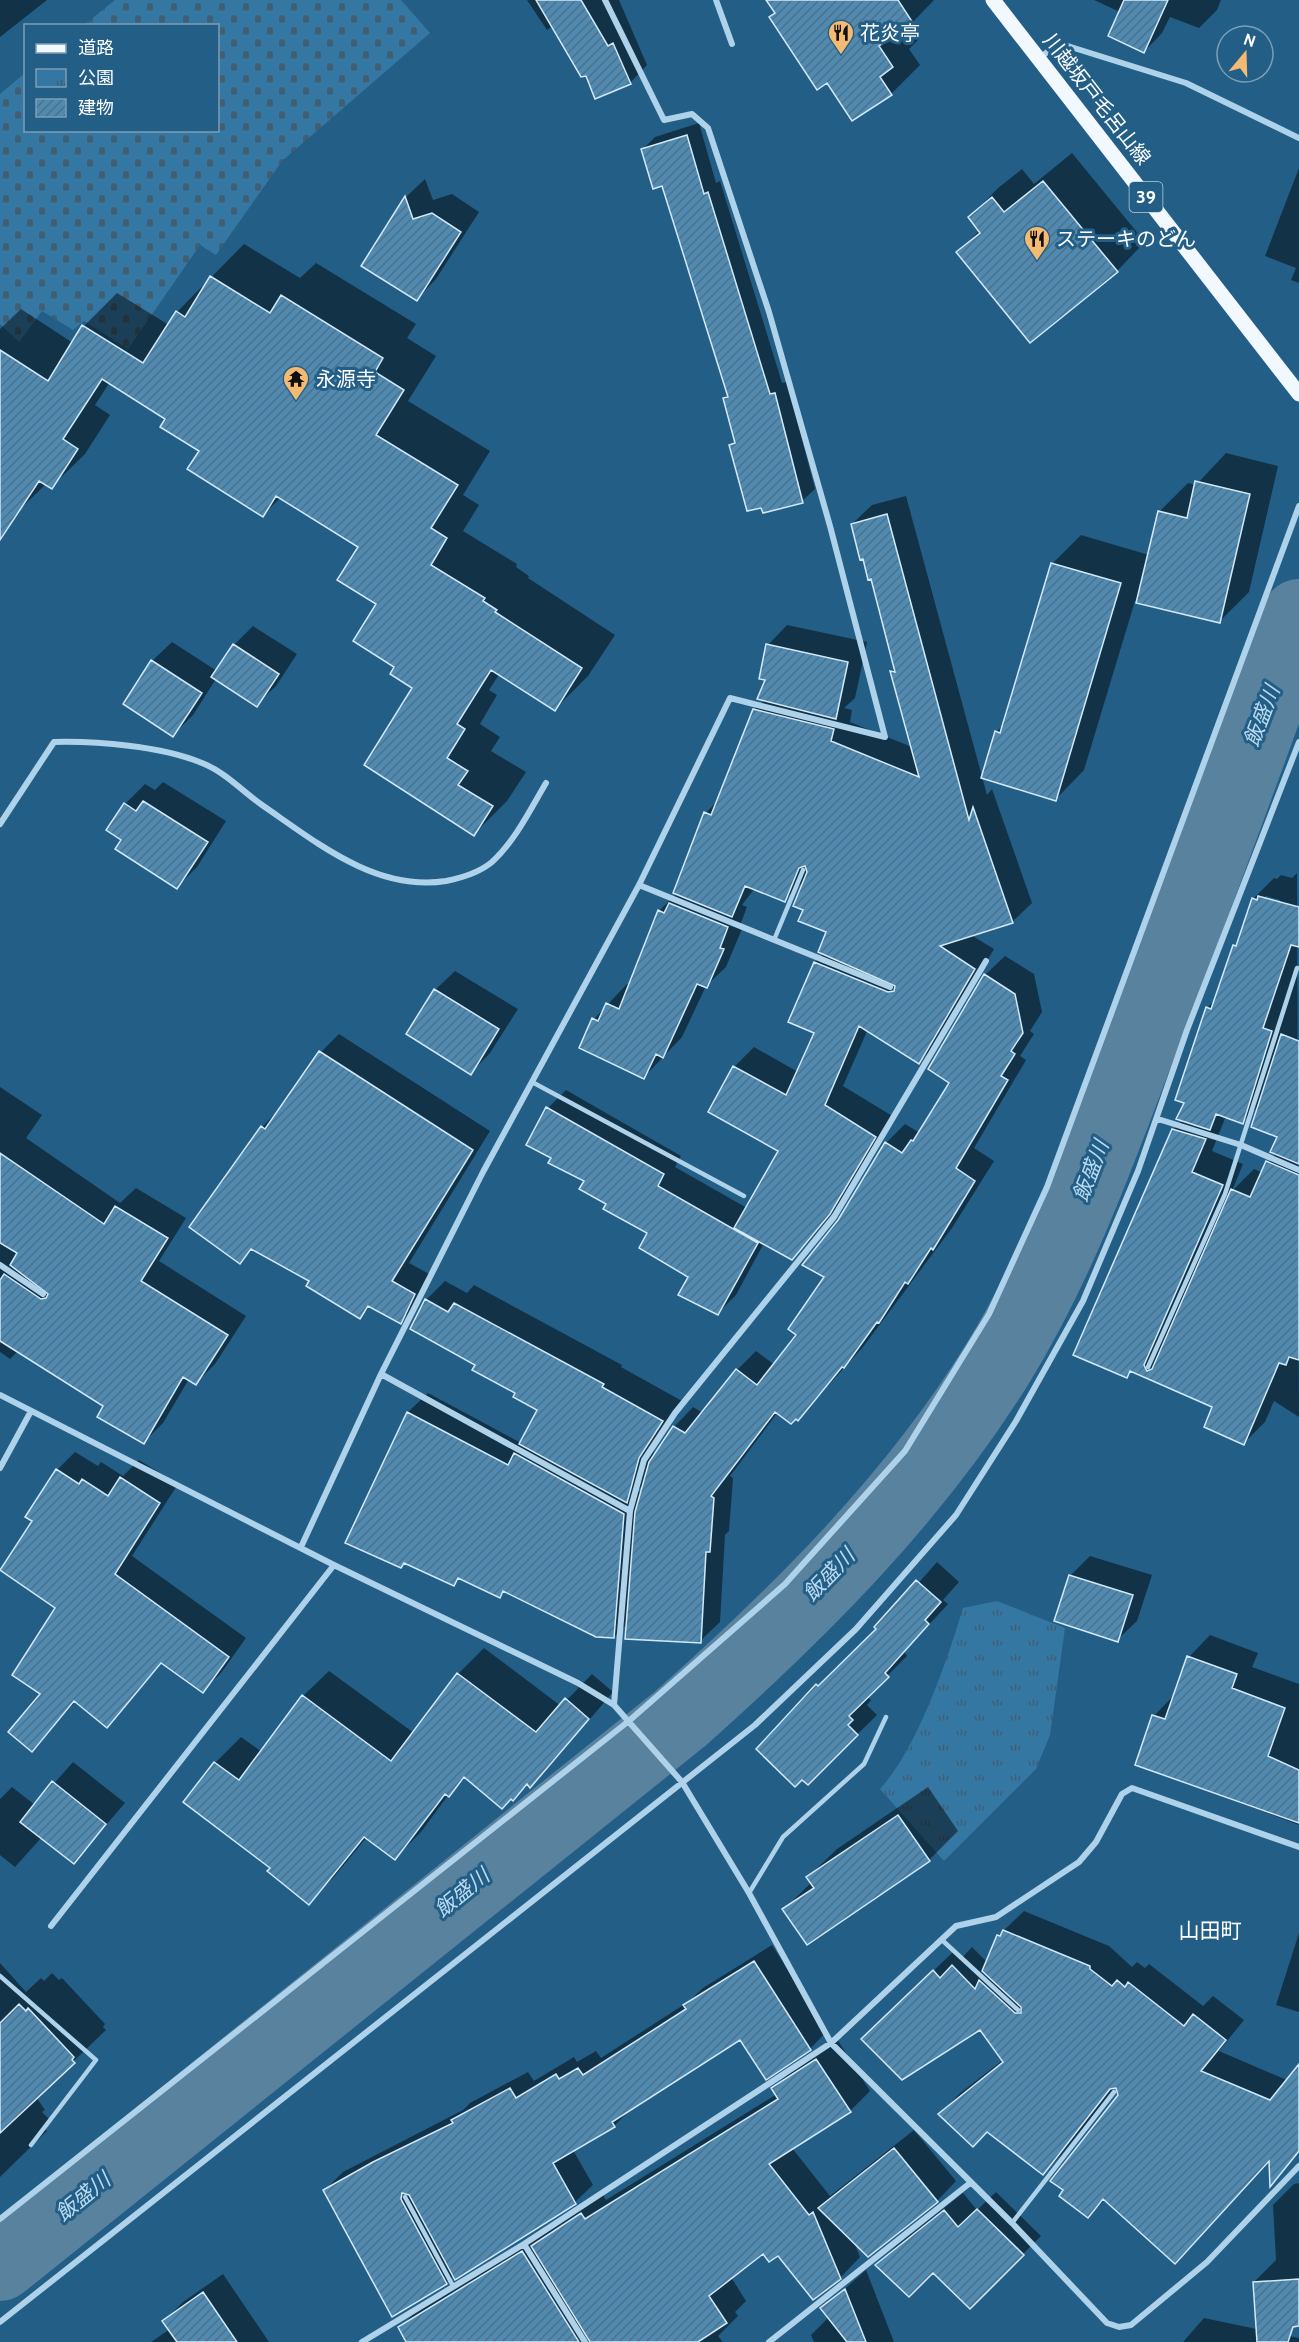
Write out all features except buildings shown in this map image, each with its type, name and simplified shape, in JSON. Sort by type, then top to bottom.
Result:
[{"type":"main road","name":"川越坂戸毛呂山線","points":[[993,0],[1299,394]]},
{"type":"street","points":[[301,1547],[381,1374],[532,1082],[639,885],[730,698],[885,737],[830,526],[775,334],[708,128],[692,114],[664,120],[605,0]]},
{"type":"street","points":[[716,0],[732,44]]},
{"type":"street","points":[[1039,58],[1058,43],[1186,83],[1299,138]]},
{"type":"street","points":[[0,2219],[630,1720],[785,1584],[905,1451],[989,1314],[1047,1186],[1299,506]]},
{"type":"street","points":[[0,824],[54,742],[99,741],[202,763],[224,775],[254,799],[326,848],[358,866],[398,881],[425,884],[460,878],[491,863],[509,843],[546,783]]},
{"type":"street","points":[[0,2322],[755,1725],[856,1629],[956,1515],[1016,1420],[1083,1301],[1158,1119],[1187,1030],[1299,742]]},
{"type":"street","points":[[639,885],[890,987]]},
{"type":"street","points":[[614,1705],[630,1511],[644,1460],[675,1413],[834,1217],[986,961]]},
{"type":"street","points":[[1158,1119],[1240,1145],[1299,1170]]},
{"type":"street","points":[[0,1265],[43,1294]]},
{"type":"street","points":[[381,1374],[630,1511]]},
{"type":"street","points":[[0,1395],[334,1565],[578,1683],[614,1705],[630,1720],[682,1782],[749,1893],[831,2043],[1011,2223],[1107,2323],[1119,2327],[1131,2325],[1207,2262],[1299,2166]]},
{"type":"street","points":[[0,1468],[31,1411]]},
{"type":"street","points":[[51,1926],[334,1565]]},
{"type":"street","points":[[362,2342],[524,2244],[831,2043],[956,1926],[996,1917],[1079,1862],[1096,1842],[1122,1794],[1132,1788],[1299,1847]]},
{"type":"street","points":[[769,2342],[970,2183]]},
{"type":"street","points":[[524,2244],[585,2342]]},
{"type":"lane","points":[[774,940],[803,870]]},
{"type":"lane","points":[[1148,1367],[1225,1194],[1297,968]]},
{"type":"lane","points":[[532,1082],[744,1196]]},
{"type":"lane","points":[[749,1893],[783,1837],[864,1764],[886,1717]]},
{"type":"lane","points":[[942,1940],[1018,2010]]},
{"type":"lane","points":[[0,1976],[96,2060],[31,2145]]},
{"type":"lane","points":[[1011,2223],[1114,2092]]},
{"type":"lane","points":[[405,2197],[453,2286]]},
{"type":"green space","points":[[115,0],[401,0],[430,33],[282,161],[216,255],[200,245],[128,349],[84,321],[73,330],[42,311],[19,342],[0,324],[0,94],[24,74],[24,132],[219,132],[219,24],[85,24]]},
{"type":"green space","points":[[997,1601],[1065,1628],[1050,1735],[1036,1769],[944,1861],[880,1789],[894,1772],[918,1728],[939,1678],[963,1608]]},
{"type":"waterway","name":"飯盛川","points":[[0,2264],[681,1718],[769,1637],[853,1552],[930,1461],[998,1363],[1057,1252],[1105,1136],[1177,947],[1299,616]]},
{"type":"place","name":"花炎亭","points":[[841,56]]},
{"type":"place","name":"ステーキのどん","points":[[1037,262]]},
{"type":"place","name":"永源寺","points":[[296,402]]},
{"type":"district","name":"山田町","points":[[1210,1931]]}]
